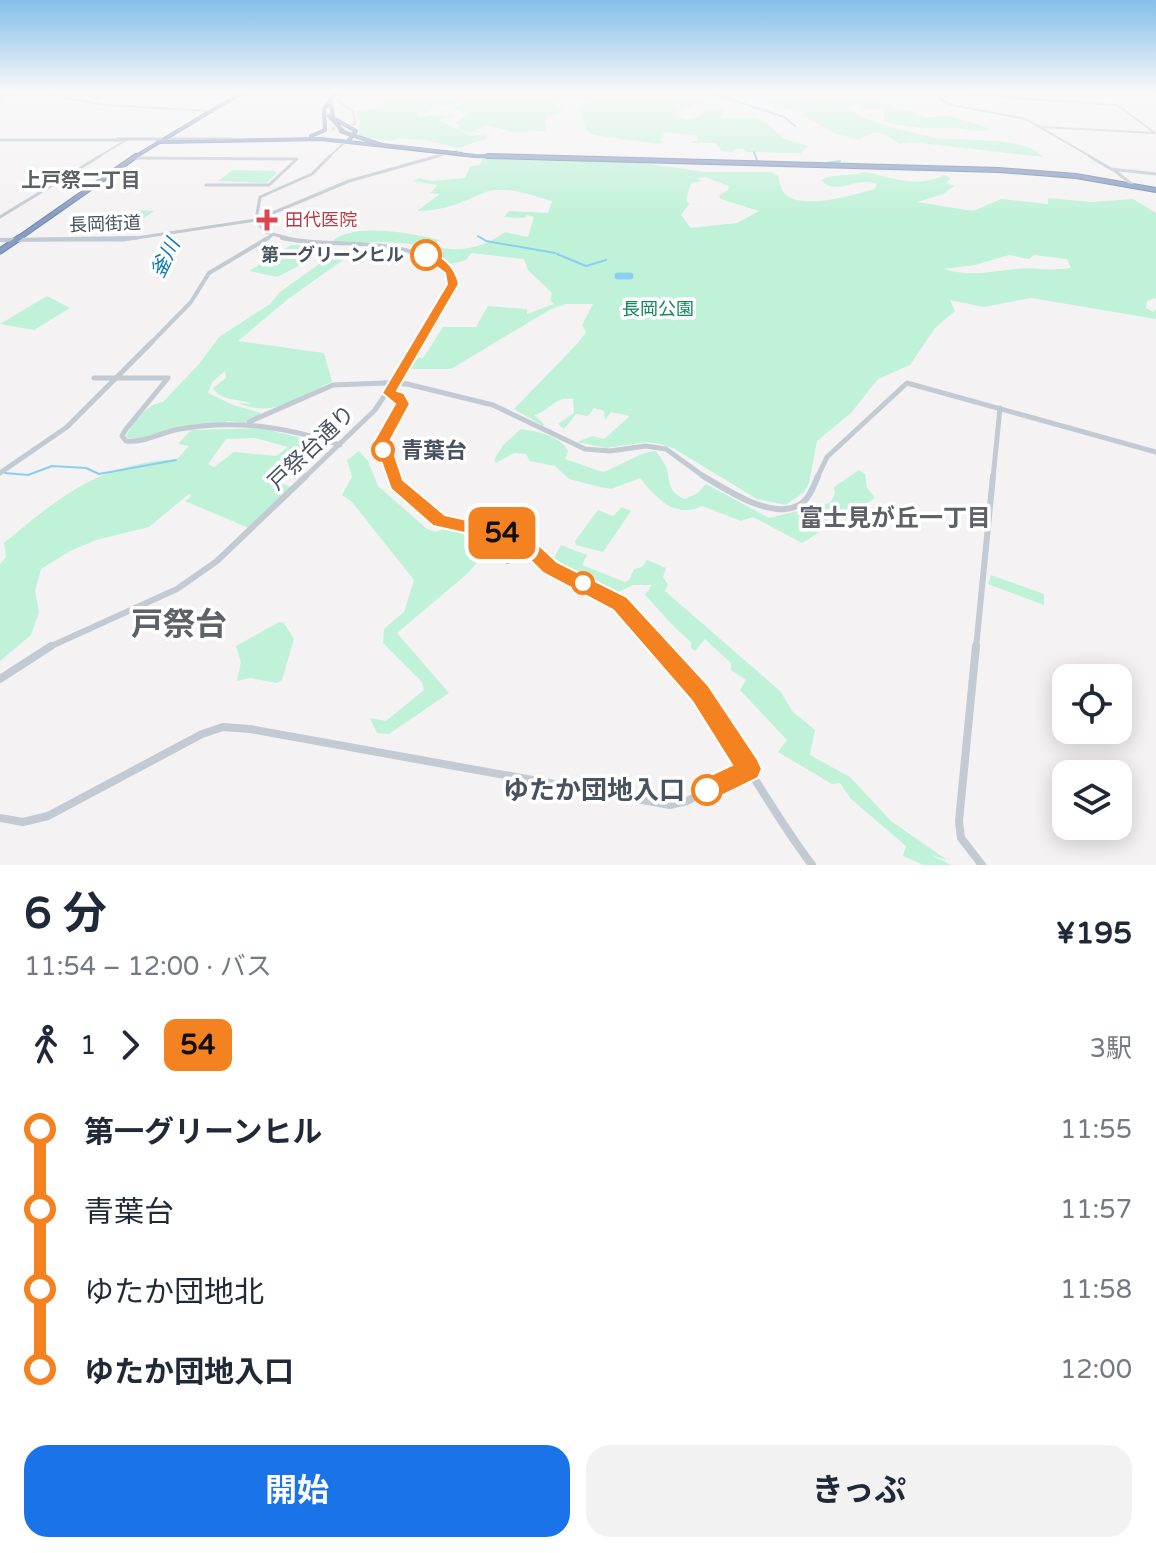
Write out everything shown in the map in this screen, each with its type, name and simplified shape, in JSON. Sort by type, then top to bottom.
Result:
[{"type":"highway","points":[[0,251],[171,133]]},
{"type":"highway","points":[[281,140],[320,133]]},
{"type":"highway","points":[[350,133],[382,145],[460,152],[691,161]]},
{"type":"highway","points":[[348,139],[353,133]]},
{"type":"highway","points":[[160,140],[348,139],[460,152]]},
{"type":"highway","points":[[348,139],[447,154],[1015,170],[1156,190]]},
{"type":"main road","points":[[72,140],[160,140]]},
{"type":"main road","points":[[0,142],[160,140]]},
{"type":"main road","points":[[170,140],[254,140]]},
{"type":"street","points":[[1054,133],[1134,185]]},
{"type":"street","points":[[0,217],[128,139]]},
{"type":"street","points":[[256,220],[260,197],[312,174],[348,139]]},
{"type":"street","points":[[256,220],[349,181],[460,152]]},
{"type":"street","points":[[133,158],[297,159],[269,185],[206,185]]},
{"type":"street","points":[[1114,170],[1156,174]]},
{"type":"street","points":[[0,473],[67,427],[191,302],[209,273],[272,236],[256,220]]},
{"type":"street","name":"長岡街道","points":[[0,240],[123,240],[256,220]]},
{"type":"street","name":"戸祭台通り","points":[[0,679],[49,647],[168,594],[202,573],[340,445],[389,393],[453,284],[449,270],[436,259],[413,251],[272,236]]},
{"type":"street","points":[[94,378],[168,378],[148,407],[125,429],[122,436],[126,441],[142,441],[183,428],[248,423],[288,427],[340,445]]},
{"type":"street","points":[[248,423],[333,385],[407,384],[493,405],[585,449],[610,451],[646,446],[666,449],[724,488],[768,507],[782,509],[796,507],[806,500],[827,457],[903,384],[914,384],[1156,452]]},
{"type":"street","points":[[389,393],[398,396],[402,402],[382,441],[397,484],[440,521],[519,538],[550,567],[620,604],[700,693],[786,831],[812,865]]},
{"type":"street","points":[[982,865],[961,838],[959,815],[1000,408]]},
{"type":"street","points":[[0,818],[23,822],[48,816],[202,734],[223,727],[250,729],[670,805],[687,801],[749,769]]},
{"type":"green space","points":[[359,133],[487,134],[486,139],[458,148],[426,140],[399,138],[392,141],[359,136]]},
{"type":"green space","points":[[591,133],[664,133],[660,140],[663,143],[658,144]]},
{"type":"green space","points":[[679,133],[778,133],[784,139],[808,146],[801,153],[746,152],[743,149],[722,151],[715,143],[691,143],[698,140],[696,135]]},
{"type":"green space","points":[[835,133],[872,133],[859,139]]},
{"type":"green space","points":[[880,133],[917,133],[945,139],[1006,142],[1021,145],[1043,157],[912,142],[899,144]]},
{"type":"green space","name":"長岡公園","points":[[483,158],[636,162],[705,172],[771,172],[778,176],[785,194],[804,201],[843,197],[875,189],[877,184],[861,182],[833,187],[821,180],[831,176],[865,172],[915,182],[944,175],[951,178],[946,183],[954,186],[943,194],[917,202],[973,211],[1001,199],[1048,204],[1048,198],[1091,202],[1133,199],[1156,213],[1156,298],[1147,301],[1146,308],[1153,312],[1156,310],[1156,319],[1031,298],[984,307],[950,300],[955,311],[935,328],[910,365],[878,379],[851,413],[817,441],[809,483],[804,492],[786,505],[757,499],[673,448],[661,444],[647,442],[606,448],[577,442],[592,436],[604,439],[630,416],[611,412],[605,420],[604,411],[594,408],[588,416],[576,414],[564,429],[558,424],[574,413],[573,399],[561,399],[534,415],[543,426],[514,409],[578,343],[586,332],[582,325],[593,304],[566,304],[551,309],[451,369],[409,369],[413,358],[423,358],[443,327],[476,327],[488,306],[527,309],[527,314],[554,304],[550,300],[552,293],[528,270],[524,259],[471,253],[466,260],[448,265],[436,256],[420,251],[419,246],[386,242],[331,242],[353,232],[383,231],[428,237],[439,240],[433,245],[461,249],[481,245],[505,232],[528,237],[534,217],[504,217],[509,211],[548,213],[552,201],[500,190],[444,208],[417,211],[440,194],[430,193],[438,185],[413,181],[419,178],[432,181],[465,178],[470,166],[480,165]],"holes":[[[705,177],[729,186],[719,196],[721,199],[759,211],[737,223],[691,228],[681,215],[689,204],[686,200],[691,183]],[[1009,255],[1029,259],[1034,255],[1067,259],[1071,268],[970,273],[944,269],[975,265]]]},
{"type":"green space","points":[[233,170],[277,173],[266,183],[218,181]]},
{"type":"green space","points":[[136,210],[154,211],[125,232],[94,230],[111,219],[126,217]]},
{"type":"green space","points":[[291,245],[318,246],[322,249],[310,260],[277,277],[249,271]]},
{"type":"green space","points":[[336,252],[344,254],[343,260],[288,299],[238,341],[324,353],[332,382],[286,404],[251,407],[238,403],[252,404],[226,398],[213,388],[226,378],[225,371],[212,382],[208,393],[233,405],[261,413],[259,416],[243,423],[228,421],[225,424],[168,429],[147,438],[126,438],[140,415],[163,402],[200,363],[219,337],[270,304],[280,292]]},
{"type":"green space","points":[[47,296],[70,308],[34,330],[0,324]]},
{"type":"green space","points":[[261,428],[313,441],[275,475],[275,481],[291,487],[249,528],[185,501],[192,496],[189,494],[149,527],[96,540],[41,569],[35,591],[39,612],[31,635],[0,661],[0,564],[6,557],[4,543],[45,510],[103,475],[125,467],[177,459],[189,446],[178,444],[191,430]],"holes":[[[255,438],[288,447],[276,456],[234,452],[214,467],[208,464],[226,439]]]},
{"type":"green space","points":[[521,429],[554,438],[568,451],[565,459],[603,472],[656,451],[679,497],[685,499],[698,493],[706,484],[769,518],[830,503],[835,494],[834,487],[859,470],[865,474],[867,488],[875,498],[802,543],[753,517],[741,521],[702,506],[683,510],[675,508],[653,493],[640,478],[611,489],[569,479],[555,466],[530,461],[526,454],[514,453],[496,463],[494,460],[503,445]]},
{"type":"green space","points":[[359,451],[368,461],[378,486],[427,529],[436,532],[447,528],[493,535],[481,548],[486,552],[467,574],[397,633],[449,693],[389,734],[377,733],[370,718],[386,721],[424,690],[422,682],[383,643],[384,629],[404,612],[414,580],[352,502],[342,495],[352,477],[347,460]]},
{"type":"green space","points":[[622,507],[631,511],[603,552],[576,545],[575,541],[598,510],[613,516]]},
{"type":"green space","points":[[561,545],[587,555],[582,565],[625,582],[634,569],[642,567],[647,560],[666,568],[663,577],[668,585],[665,591],[780,691],[793,712],[815,730],[810,755],[850,777],[891,821],[947,860],[931,855],[951,865],[924,865],[903,856],[906,846],[851,799],[840,783],[832,784],[778,752],[787,740],[740,690],[746,680],[731,670],[731,663],[705,639],[695,651],[691,648],[691,642],[645,595],[652,585],[633,585],[614,594],[550,565]]},
{"type":"green space","points":[[991,575],[1044,594],[1044,605],[988,584]]},
{"type":"green space","points":[[279,622],[284,623],[294,639],[282,680],[277,683],[250,678],[237,681],[241,662],[236,646]]},
{"type":"water","points":[[482,539],[515,543],[530,556],[520,556],[515,562],[507,564],[481,548]]},
{"type":"waterway","points":[[754,152],[757,160]]},
{"type":"waterway","points":[[827,163],[840,161]]},
{"type":"waterway","points":[[478,236],[486,241],[555,253]]},
{"type":"waterway","points":[[557,254],[586,266],[606,260]]},
{"type":"waterway","points":[[618,276],[630,276]]},
{"type":"waterway","points":[[5,473],[28,475],[52,466],[86,468],[99,474],[176,460]]},
{"type":"bus line","name":"54","points":[[426,255],[445,265],[451,273],[453,284],[389,393],[398,396],[403,404],[382,441],[393,477],[397,484],[445,524],[519,538],[550,567],[601,591],[620,604],[700,693],[749,769],[707,790]]},
{"type":"place","name":"田代医院","points":[[267,220]]},
{"type":"place","name":"第一グリーンヒル","points":[[426,255]]},
{"type":"place","name":"青葉台","points":[[383,450]]},
{"type":"place","name":"ゆたか団地入口","points":[[707,790]]},
{"type":"district","name":"上戸祭二丁目","points":[[81,180]]},
{"type":"district","name":"富士見が丘一丁目","points":[[895,518]]},
{"type":"district","name":"戸祭台","points":[[179,624]]},
{"type":"water label","name":"釜川","points":[[165,258]]}]
